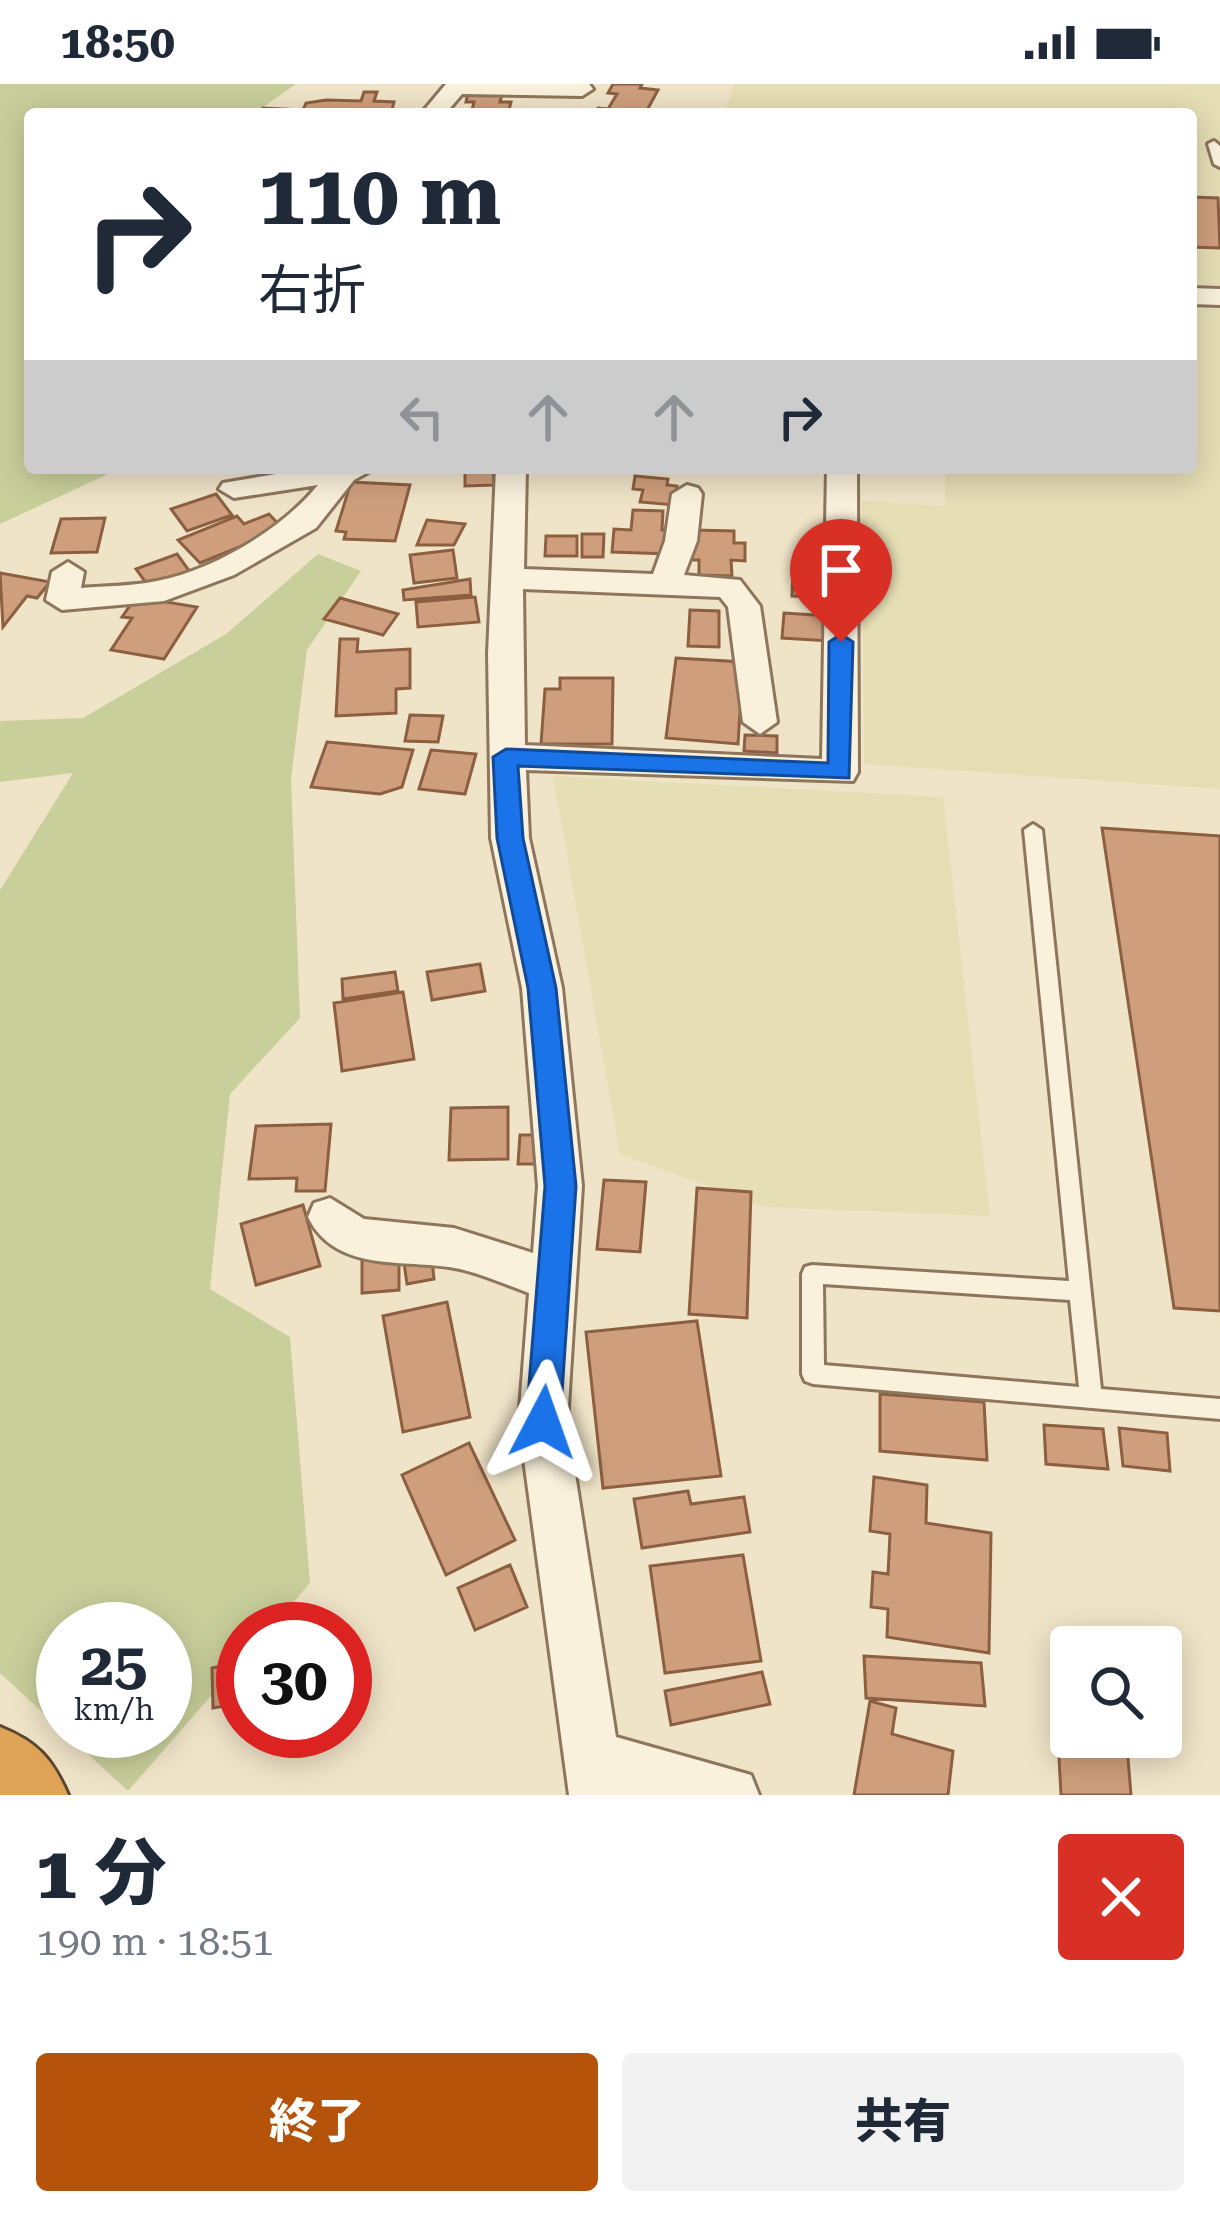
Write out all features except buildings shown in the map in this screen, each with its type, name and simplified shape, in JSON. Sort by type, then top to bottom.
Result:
[{"type":"highway","points":[[0,1773],[21,1795]]},
{"type":"street","points":[[437,108],[445,94],[457,87],[584,87]]},
{"type":"street","points":[[234,489],[330,474]]},
{"type":"street","points":[[68,572],[62,600],[164,592],[224,568],[305,520],[352,474]]},
{"type":"street","points":[[511,474],[506,757],[510,838],[542,988],[560,1186],[543,1422],[596,1777],[731,1795]]},
{"type":"street","points":[[506,757],[840,772],[842,474]]},
{"type":"street","points":[[665,584],[681,541],[687,494]]},
{"type":"street","points":[[507,578],[729,587],[744,606],[760,722]]},
{"type":"street","points":[[330,1217],[354,1238],[454,1248],[553,1280]]},
{"type":"lane","points":[[1214,144],[1220,164]]},
{"type":"lane","points":[[1033,830],[1091,1398]]},
{"type":"lane","points":[[1080,1291],[812,1274],[813,1375],[1220,1409]]},
{"type":"shaded area","points":[[735,84],[1220,84],[1220,292],[1197,290],[1197,108],[726,108]]},
{"type":"shaded area","points":[[1197,304],[1220,306],[1220,789],[864,764],[862,501],[945,506],[945,474],[1197,474]]},
{"type":"shaded area","points":[[553,776],[943,797],[990,1216],[764,1207],[620,1154]]},
{"type":"green space","points":[[0,84],[296,84],[262,108],[24,108],[24,474],[108,474],[0,524]]},
{"type":"green space","points":[[318,554],[361,571],[307,650],[291,779],[300,1018],[230,1094],[210,1289],[290,1337],[310,1583],[293,1602],[216,1602],[216,1690],[192,1718],[192,1602],[36,1602],[36,1706],[0,1673],[0,890],[73,773],[0,782],[0,721],[83,718],[226,634]]},
{"type":"green space","points":[[92,1758],[157,1758],[128,1791]]},
{"type":"route","points":[[543,1422],[560,1186],[542,988],[510,838],[506,757],[840,772],[841,642]]}]
